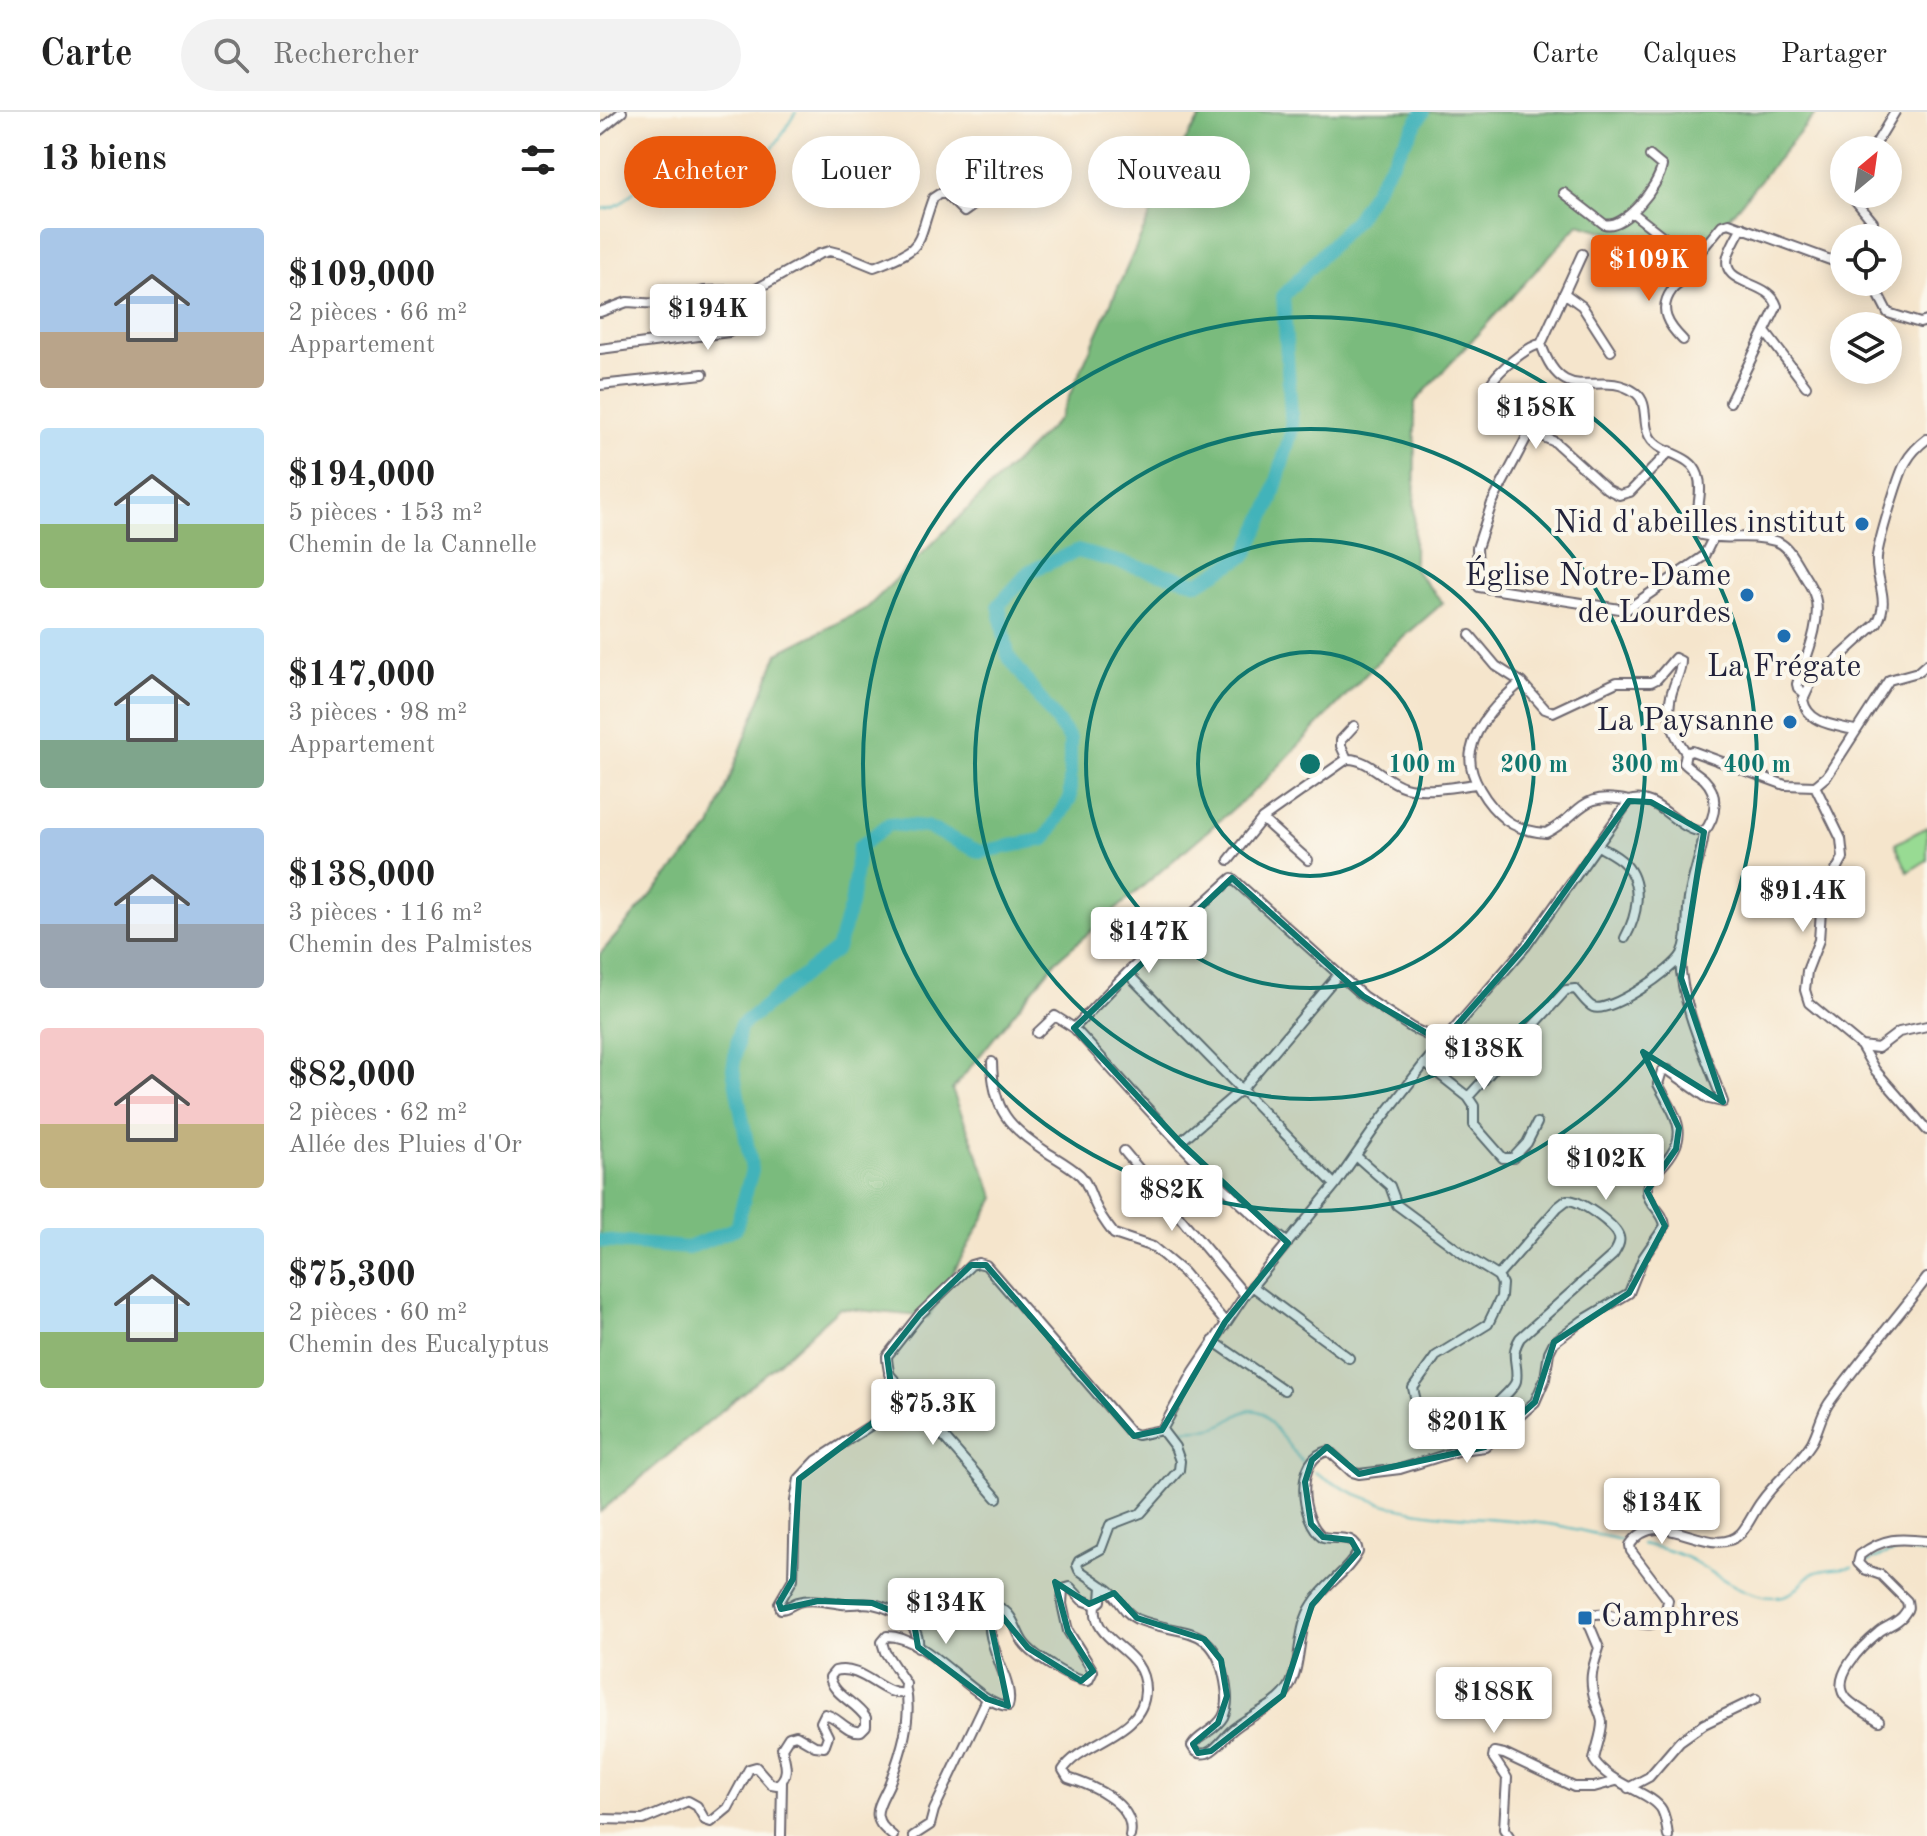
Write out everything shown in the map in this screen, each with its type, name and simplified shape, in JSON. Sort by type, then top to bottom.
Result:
[{"type":"street","points":[[600,130],[622,112]]},
{"type":"street","points":[[1880,136],[1895,112]]},
{"type":"street","points":[[1564,193],[1610,226],[1618,224],[1633,213],[1660,177],[1662,166],[1650,156]]},
{"type":"street","points":[[751,292],[819,254],[830,251],[874,267],[905,255],[919,241],[936,196]]},
{"type":"street","points":[[1862,208],[1873,222]]},
{"type":"street","points":[[1633,213],[1689,257],[1695,258],[1725,223],[1830,260]]},
{"type":"street","points":[[1730,402],[1777,306],[1768,291],[1736,279],[1729,270],[1727,259],[1742,227]]},
{"type":"street","points":[[1582,254],[1541,344],[1546,359],[1565,380],[1579,385],[1624,387],[1637,394],[1644,404],[1648,432],[1653,442],[1685,458],[1697,472],[1700,488],[1696,526],[1701,535],[1713,538],[1737,535],[1775,541],[1788,548],[1815,595],[1817,607],[1813,636],[1797,684],[1804,693]]},
{"type":"street","points":[[1683,340],[1666,321],[1665,311],[1666,300],[1675,286],[1682,282],[1689,257]]},
{"type":"street","points":[[600,312],[627,302],[659,304],[714,289],[746,290],[754,296],[751,310],[729,332],[600,349]]},
{"type":"street","points":[[1564,293],[1582,306],[1611,351]]},
{"type":"street","points":[[1879,296],[1888,313],[1920,323],[1927,321]]},
{"type":"street","points":[[1766,333],[1806,386]]},
{"type":"street","points":[[1541,344],[1530,347],[1494,378],[1490,386],[1493,395],[1530,431],[1555,442],[1607,489],[1619,495],[1630,492],[1670,451]]},
{"type":"street","points":[[600,385],[703,374]]},
{"type":"street","points":[[1530,431],[1492,503],[1477,548],[1479,587],[1626,610],[1704,556],[1713,538]]},
{"type":"street","points":[[1854,730],[1819,722],[1803,705],[1804,693],[1827,667],[1877,623],[1883,612],[1877,556],[1905,464],[1927,439]]},
{"type":"street","points":[[1162,1430],[1178,1454],[1179,1470],[1175,1477],[1141,1513],[1110,1525],[1101,1549],[1077,1565],[1079,1570],[1114,1593],[1126,1613],[1147,1622],[1191,1633],[1210,1643],[1218,1655],[1227,1690],[1225,1709],[1212,1731],[1192,1746],[1196,1752],[1205,1754],[1241,1722],[1283,1695],[1293,1678],[1301,1633],[1312,1605],[1358,1552],[1357,1545],[1351,1540],[1323,1537],[1311,1524],[1305,1482],[1312,1460],[1329,1451],[1355,1474],[1367,1473],[1400,1469],[1461,1450],[1481,1448],[1495,1439],[1535,1402],[1545,1379],[1549,1352],[1554,1342],[1582,1321],[1626,1296],[1649,1247],[1665,1226],[1665,1219],[1651,1202],[1647,1191],[1652,1176],[1676,1149],[1679,1128],[1677,1115],[1658,1084],[1659,1074],[1664,1069],[1668,1070],[1709,1099],[1723,1102],[1681,978],[1680,959],[1686,939],[1689,898],[1704,832],[1713,819],[1714,796],[1709,784],[1684,763],[1686,753],[1668,719],[1668,701],[1681,661],[1675,658],[1670,661],[1657,679],[1651,682],[1617,682],[1553,712],[1545,709],[1521,682],[1496,666],[1470,635]]},
{"type":"street","points":[[1686,753],[1700,753],[1785,785],[1815,786],[1827,776],[1889,680],[1918,672],[1927,664]]},
{"type":"street","points":[[1521,682],[1497,704],[1470,751],[1477,784],[1505,820],[1533,832],[1546,833],[1589,801],[1639,799],[1651,802],[1688,828],[1704,832]]},
{"type":"street","points":[[1347,759],[1341,740],[1354,726]]},
{"type":"street","points":[[1229,860],[1262,819],[1347,759],[1358,759],[1390,781],[1410,788],[1477,784]]},
{"type":"street","points":[[1815,786],[1841,839],[1843,858],[1822,896],[1819,940],[1807,971],[1805,990],[1809,1003],[1861,1046],[1875,1070],[1927,1130]]},
{"type":"street","points":[[1162,1430],[1178,1396],[1245,1295],[1335,1185],[1425,1063],[1526,946],[1629,801]]},
{"type":"street","points":[[1262,819],[1308,860]]},
{"type":"street","points":[[1598,846],[1628,866],[1634,881],[1636,915],[1625,938]]},
{"type":"street","points":[[1074,1028],[1127,973],[1232,878],[1363,996],[1399,1020],[1442,1042]]},
{"type":"street","points":[[1468,1097],[1566,990],[1575,989],[1591,1006],[1600,1007],[1625,998],[1669,970],[1680,959]]},
{"type":"street","points":[[1127,973],[1335,1185]]},
{"type":"street","points":[[1180,1142],[1242,1089],[1338,975]]},
{"type":"street","points":[[1037,1033],[1055,1016],[1074,1028],[1180,1142],[1258,1220],[1288,1243]]},
{"type":"street","points":[[1861,1046],[1878,1048],[1899,1032],[1927,1026]]},
{"type":"street","points":[[992,1062],[993,1089],[999,1108],[1029,1139],[1080,1175],[1114,1234],[1153,1247],[1183,1272],[1225,1322]]},
{"type":"street","points":[[1425,1063],[1468,1097],[1474,1106],[1474,1125],[1503,1158],[1513,1158],[1527,1143],[1537,1123]]},
{"type":"street","points":[[1124,1151],[1245,1295]]},
{"type":"street","points":[[1356,1156],[1390,1186],[1397,1205],[1498,1276],[1502,1284],[1501,1297],[1488,1324],[1436,1356],[1413,1388],[1416,1401],[1452,1428],[1463,1428],[1509,1394],[1516,1383],[1513,1351],[1520,1338],[1613,1255],[1620,1242],[1619,1237],[1613,1228],[1581,1202],[1567,1200],[1498,1276]]},
{"type":"street","points":[[918,1647],[915,1629],[897,1613],[872,1603],[798,1602],[781,1609],[779,1603],[793,1579],[795,1501],[799,1479],[817,1460],[887,1415],[894,1407],[887,1356],[920,1314],[971,1265],[986,1265],[1130,1432],[1137,1435],[1162,1430]]},
{"type":"street","points":[[1668,1836],[1664,1813],[1659,1805],[1616,1781],[1594,1760],[1602,1718],[1595,1702],[1591,1672],[1592,1661],[1599,1648],[1589,1619],[1599,1612],[1645,1625],[1655,1624],[1666,1613],[1668,1600],[1631,1551],[1630,1545],[1641,1533],[1656,1530],[1673,1530],[1721,1543],[1729,1542],[1742,1532],[1761,1501],[1806,1451],[1827,1406],[1927,1278]]},
{"type":"street","points":[[1252,1286],[1349,1358]]},
{"type":"street","points":[[1213,1341],[1284,1390]]},
{"type":"street","points":[[889,1374],[997,1498]]},
{"type":"street","points":[[1879,1721],[1845,1698],[1841,1677],[1847,1666],[1878,1633],[1904,1616],[1908,1609],[1907,1601],[1881,1575],[1864,1569],[1858,1563],[1860,1555],[1874,1545],[1899,1538],[1927,1541]]},
{"type":"street","points":[[1102,1586],[1095,1620],[1098,1627],[1137,1664],[1144,1680],[1145,1695],[1140,1709],[1126,1725],[1070,1760],[1063,1770],[1068,1778],[1101,1791],[1122,1810],[1130,1824],[1130,1836]]},
{"type":"street","points":[[893,1836],[885,1830],[878,1810],[892,1776],[910,1707],[902,1675],[885,1652],[882,1642],[887,1636],[897,1636],[918,1647],[949,1667],[987,1699],[1003,1707],[1008,1706],[1010,1698],[998,1664],[989,1620],[992,1612],[998,1607],[1006,1611],[1028,1648],[1081,1681],[1088,1681],[1093,1671],[1068,1631],[1062,1604],[1063,1589],[1070,1587],[1082,1600],[1096,1605]]},
{"type":"street","points":[[781,1836],[782,1782],[787,1769],[782,1748],[789,1737],[796,1735],[815,1746],[824,1747],[828,1736],[821,1722],[825,1714],[856,1732],[866,1726],[861,1710],[833,1689],[830,1677],[835,1671],[854,1671],[897,1694],[906,1690]]},
{"type":"street","points":[[913,1836],[930,1825],[934,1810],[987,1699]]},
{"type":"street","points":[[1628,1788],[1649,1777],[1680,1741],[1704,1724],[1756,1699]]},
{"type":"street","points":[[1509,1836],[1504,1829],[1507,1778],[1493,1757],[1496,1751],[1574,1787],[1594,1787],[1616,1781]]},
{"type":"street","points":[[600,1819],[643,1820],[688,1801],[697,1806],[705,1820],[711,1822],[728,1808],[749,1769],[756,1767],[771,1784],[782,1782]]},
{"type":"highlighted area","points":[[1629,801],[1651,802],[1704,832],[1681,978],[1723,1102],[1643,1052],[1679,1128],[1676,1149],[1647,1191],[1665,1226],[1629,1293],[1554,1342],[1535,1402],[1485,1447],[1359,1474],[1327,1447],[1312,1460],[1305,1482],[1311,1524],[1323,1537],[1351,1540],[1358,1552],[1312,1605],[1283,1695],[1211,1751],[1198,1753],[1193,1744],[1218,1723],[1227,1696],[1221,1660],[1204,1639],[1137,1618],[1114,1593],[1089,1604],[1055,1582],[1068,1631],[1093,1671],[1081,1681],[1028,1648],[985,1596],[1008,1706],[987,1699],[918,1647],[915,1629],[897,1613],[872,1603],[818,1601],[781,1609],[779,1603],[793,1579],[799,1479],[894,1407],[887,1356],[920,1314],[971,1265],[986,1265],[1134,1436],[1162,1430],[1225,1322],[1288,1243],[1180,1142],[1074,1028],[1232,878],[1363,996],[1442,1042],[1526,946]]},
{"type":"green space","points":[[1204,112],[1817,112],[1695,258],[1579,224],[1415,402],[1414,569],[1443,603],[1390,649],[1261,785],[1056,961],[952,1090],[995,1198],[928,1317],[839,1308],[775,1366],[600,1512],[600,954],[711,827],[778,653],[867,608],[1059,419],[1154,208],[1250,208],[1250,136],[1188,136]]},
{"type":"green space","points":[[1927,827],[1927,860],[1908,872],[1895,844]]},
{"type":"waterway","points":[[600,209],[617,205],[652,178],[682,171],[734,166],[762,157],[772,149],[796,112]]},
{"type":"waterway","points":[[600,1241],[688,1248],[736,1228],[752,1170],[733,1069],[740,1026],[837,949],[851,905],[859,847],[889,824],[927,827],[980,852],[1045,839],[1070,799],[1070,739],[1008,656],[999,605],[1030,571],[1077,551],[1198,583],[1246,555],[1271,502],[1292,429],[1283,296],[1357,218],[1423,112]]},
{"type":"waterway","points":[[1175,1430],[1216,1427],[1244,1412],[1256,1411],[1263,1413],[1302,1462]]},
{"type":"waterway","points":[[1315,1472],[1345,1489],[1403,1509],[1555,1525],[1621,1540]]},
{"type":"waterway","points":[[1641,1544],[1682,1556],[1733,1585],[1764,1596],[1789,1594],[1816,1572],[1853,1567]]},
{"type":"waterway","points":[[1865,1563],[1895,1552],[1927,1554]]},
{"type":"place","name":"Nid d'abeilles institut","points":[[1862,524]]},
{"type":"place","name":"Église Notre-Dame de Lourdes","points":[[1747,595]]},
{"type":"place","name":"La Frégate","points":[[1784,636]]},
{"type":"place","name":"La Paysanne","points":[[1790,722]]},
{"type":"place","name":"Camphres","points":[[1585,1618]]}]
